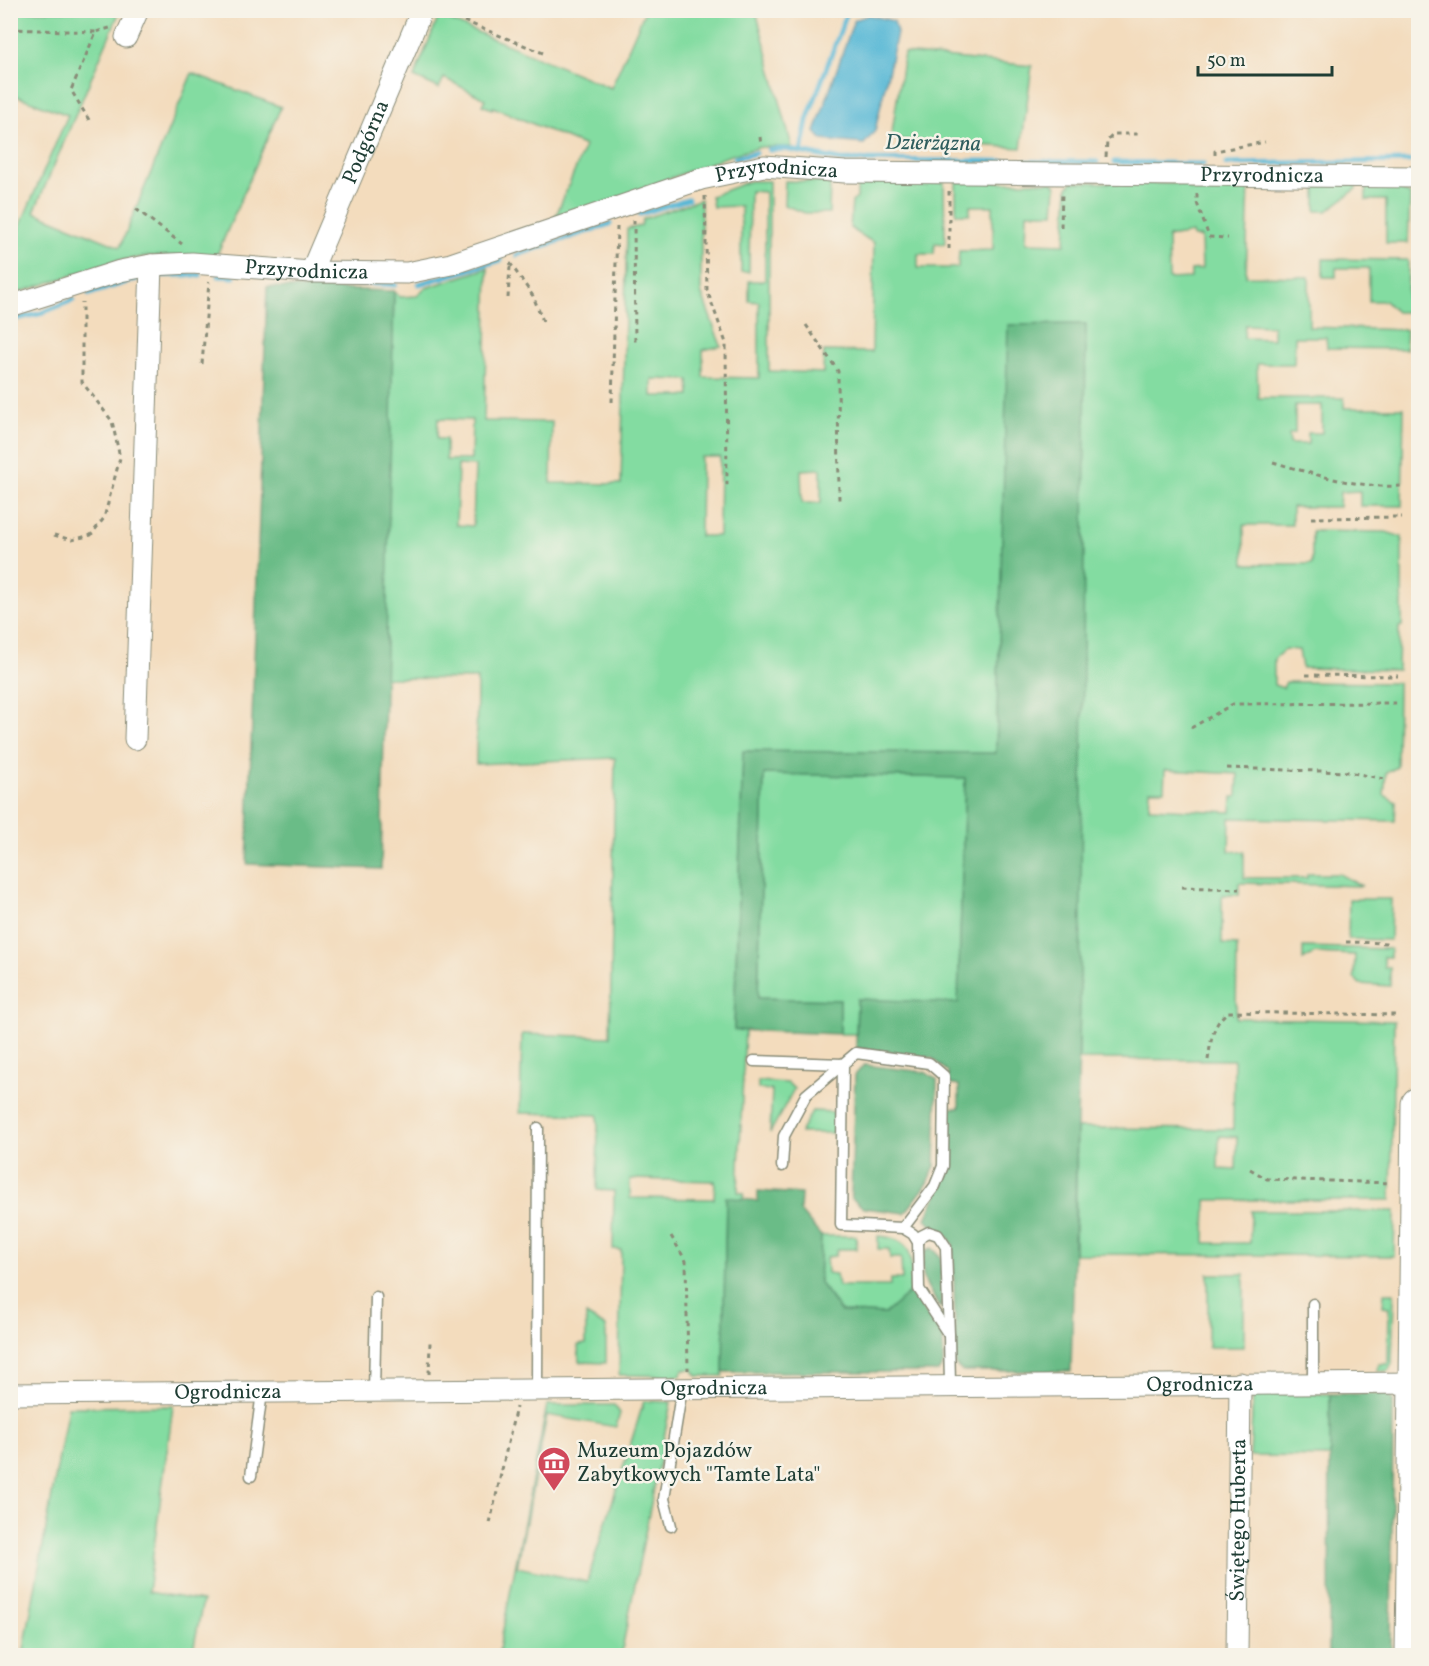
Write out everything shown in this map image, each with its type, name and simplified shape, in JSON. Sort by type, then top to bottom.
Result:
[{"type":"main road","points":[[1412,1656],[1419,1104]]},
{"type":"street","name":"Podgórna","points":[[311,272],[422,10]]},
{"type":"street","name":"Przyrodnicza","points":[[10,306],[120,271],[151,265],[201,264],[311,272],[407,273],[508,255],[623,207],[701,179],[764,166],[845,172],[1419,177]]},
{"type":"street","points":[[135,740],[151,265]]},
{"type":"street","name":"Świętego Huberta","points":[[1237,1656],[1240,1383]]},
{"type":"street","name":"Ogrodnicza","points":[[10,1394],[1417,1383]]},
{"type":"lane","points":[[782,1166],[784,1136],[806,1095],[856,1053],[929,1063],[944,1076],[943,1166],[935,1186],[903,1228]]},
{"type":"lane","points":[[754,1061],[843,1064]]},
{"type":"lane","points":[[843,1064],[841,1225],[903,1228],[913,1234],[918,1242]]},
{"type":"lane","points":[[529,1389],[538,1128]]},
{"type":"lane","points":[[949,1335],[919,1288],[918,1242],[921,1236],[929,1232],[938,1235],[946,1247],[949,1335],[950,1385]]},
{"type":"lane","points":[[374,1392],[376,1297]]},
{"type":"lane","points":[[1312,1304],[1313,1383]]},
{"type":"lane","points":[[670,1526],[664,1499],[685,1388]]},
{"type":"lane","points":[[251,1476],[262,1392]]},
{"type":"path","points":[[439,10],[543,53]]},
{"type":"path","points":[[10,29],[96,32],[132,23]]},
{"type":"path","points":[[88,120],[71,90],[96,32]]},
{"type":"path","points":[[1106,174],[1107,141],[1114,134],[1138,134]]},
{"type":"path","points":[[1228,238],[1209,237],[1197,203],[1215,151],[1265,142]]},
{"type":"path","points":[[949,172],[950,249]]},
{"type":"path","points":[[1061,227],[1063,174]]},
{"type":"path","points":[[701,179],[705,198],[706,290],[726,343],[727,488]]},
{"type":"path","points":[[623,207],[635,227],[635,345]]},
{"type":"path","points":[[612,402],[617,228],[623,207]]},
{"type":"path","points":[[136,209],[184,245],[201,264],[202,364]]},
{"type":"path","points":[[508,255],[508,298]]},
{"type":"path","points":[[508,255],[533,296],[543,321]]},
{"type":"path","points":[[54,536],[72,540],[91,535],[104,518],[120,458],[112,421],[82,382],[83,303],[76,286]]},
{"type":"path","points":[[806,325],[838,371],[839,503]]},
{"type":"path","points":[[1273,462],[1339,482],[1372,487],[1402,486]]},
{"type":"path","points":[[1311,518],[1402,517]]},
{"type":"path","points":[[1306,675],[1398,676]]},
{"type":"path","points":[[1191,728],[1233,704],[1398,703]]},
{"type":"path","points":[[1227,768],[1347,772],[1385,779]]},
{"type":"path","points":[[1182,887],[1239,889]]},
{"type":"path","points":[[1346,942],[1390,943]]},
{"type":"path","points":[[1208,1060],[1213,1030],[1219,1019],[1228,1012],[1395,1015]]},
{"type":"path","points":[[1290,1013],[1290,1019]]},
{"type":"path","points":[[1250,1169],[1267,1179],[1391,1183]]},
{"type":"path","points":[[671,1236],[686,1261],[685,1388]]},
{"type":"path","points":[[429,1390],[430,1342]]},
{"type":"path","points":[[490,1523],[529,1389]]},
{"type":"green space","points":[[11,11],[120,11],[34,212],[120,247],[192,73],[281,107],[216,257],[150,256],[116,261],[11,295],[11,247],[68,115],[11,94]]},
{"type":"green space","points":[[645,11],[756,11],[792,147],[761,147],[731,155],[553,223],[585,146],[493,107],[492,109],[482,105],[485,99],[444,78],[439,88],[414,77],[439,16],[611,88]]},
{"type":"green space","points":[[904,53],[1032,66],[1021,148],[891,139]]},
{"type":"green space","points":[[750,181],[769,181],[769,371],[823,373],[824,351],[872,352],[874,243],[850,228],[852,202],[857,198],[857,186],[861,182],[944,182],[945,244],[935,243],[934,254],[918,254],[918,268],[958,268],[959,251],[993,250],[993,206],[970,206],[970,214],[956,214],[956,182],[1052,182],[1056,186],[1054,213],[1027,213],[1026,243],[1065,244],[1068,187],[1072,182],[1184,184],[1191,190],[1203,190],[1210,183],[1249,183],[1246,276],[1309,277],[1309,327],[1406,330],[1406,349],[1327,348],[1326,337],[1295,337],[1294,364],[1257,364],[1258,398],[1344,398],[1344,408],[1404,408],[1402,506],[1360,506],[1360,491],[1340,492],[1339,507],[1292,507],[1292,525],[1244,525],[1244,564],[1312,564],[1312,531],[1386,532],[1402,537],[1402,626],[1399,627],[1398,670],[1302,668],[1299,650],[1285,649],[1274,659],[1274,685],[1283,688],[1286,682],[1398,683],[1397,767],[1386,773],[1384,795],[1396,802],[1395,821],[1230,818],[1229,851],[1244,852],[1244,878],[1307,878],[1307,874],[1340,874],[1362,886],[1239,883],[1239,895],[1222,895],[1222,944],[1237,945],[1236,1018],[1394,1021],[1391,1200],[1206,1200],[1205,1243],[1250,1243],[1251,1211],[1395,1211],[1394,1256],[1075,1254],[1077,1128],[1233,1129],[1234,1060],[1079,1059],[1085,324],[1009,325],[996,753],[743,752],[734,1029],[745,1030],[738,1192],[744,1193],[743,1200],[726,1198],[723,1376],[697,1376],[692,1369],[683,1370],[680,1376],[619,1375],[621,1250],[613,1249],[614,1191],[597,1190],[598,1115],[520,1113],[522,1034],[610,1037],[615,758],[476,764],[477,679],[384,678],[394,291],[400,297],[417,296],[426,288],[488,268],[484,421],[552,422],[551,483],[621,484],[627,229],[641,226],[643,219],[701,199],[701,292],[721,346],[703,350],[703,377],[759,378],[759,302],[749,301],[749,281],[765,281],[765,192],[750,191],[749,272],[741,272],[741,206],[713,207],[711,196]],"holes":[[[1192,233],[1193,237],[1201,237],[1202,269],[1191,270],[1191,278],[1169,279],[1168,237]],[[1245,325],[1273,326],[1273,339],[1244,338]],[[652,379],[689,380],[690,396],[652,396]],[[1295,405],[1322,405],[1322,433],[1308,433],[1308,444],[1290,444],[1289,434],[1295,433]],[[438,419],[472,420],[471,460],[446,460],[446,439],[437,439]],[[701,457],[720,457],[719,536],[700,536]],[[458,465],[475,466],[473,526],[456,525]],[[821,469],[821,503],[802,503],[801,470]],[[1165,770],[1238,774],[1237,797],[1232,797],[1231,812],[1149,808],[1150,790],[1164,790]],[[1219,1136],[1237,1137],[1236,1170],[1218,1169]],[[630,1179],[715,1181],[714,1199],[630,1198]]]},
{"type":"green space","points":[[785,181],[830,182],[829,213],[805,213],[784,205]]},
{"type":"green space","points":[[1316,184],[1356,184],[1356,189],[1327,211],[1316,211]]},
{"type":"green space","points":[[1366,184],[1391,184],[1410,195],[1408,243],[1386,243],[1386,200],[1366,200]]},
{"type":"green space","points":[[1323,259],[1408,260],[1407,312],[1396,312],[1385,301],[1369,301],[1369,268],[1336,268],[1336,277],[1323,277]]},
{"type":"green space","points":[[267,287],[394,291],[381,869],[247,864]]},
{"type":"green space","points":[[1086,324],[1080,1001],[1071,1371],[962,1371],[956,1366],[953,1244],[943,1230],[931,1225],[926,1219],[948,1168],[948,1108],[959,1108],[959,1085],[949,1084],[948,1072],[932,1058],[856,1048],[857,999],[958,1003],[965,778],[764,774],[758,998],[840,1000],[840,1034],[734,1030],[743,751],[996,753],[1008,325]]},
{"type":"green space","points":[[764,774],[965,778],[958,1004],[857,999],[856,1034],[840,1034],[840,1000],[758,998]]},
{"type":"green space","points":[[1349,899],[1391,899],[1390,940],[1348,939]]},
{"type":"green space","points":[[1303,947],[1390,949],[1390,957],[1384,957],[1384,967],[1390,967],[1390,986],[1360,984],[1354,978],[1355,955],[1315,953],[1303,960]]},
{"type":"green space","points":[[864,1065],[925,1072],[937,1080],[935,1166],[928,1183],[905,1213],[864,1208],[851,1198],[855,1075]]},
{"type":"green space","points":[[758,1081],[788,1083],[794,1089],[770,1133],[772,1090],[758,1089]]},
{"type":"green space","points":[[812,1111],[834,1112],[834,1133],[800,1133]]},
{"type":"green space","points":[[758,1191],[801,1194],[800,1211],[821,1236],[819,1282],[841,1312],[885,1314],[910,1292],[943,1337],[943,1365],[938,1372],[723,1372],[726,1197],[758,1201]]},
{"type":"green space","points":[[821,1236],[856,1236],[857,1249],[837,1249],[835,1256],[826,1257],[827,1273],[836,1274],[838,1286],[890,1286],[891,1279],[902,1279],[901,1258],[890,1258],[889,1249],[878,1249],[878,1236],[900,1242],[906,1247],[911,1261],[910,1292],[885,1314],[842,1312],[819,1282]]},
{"type":"green space","points":[[932,1248],[941,1257],[941,1308],[928,1288],[923,1274],[923,1258],[926,1250]]},
{"type":"green space","points":[[1208,1274],[1244,1274],[1244,1347],[1208,1347]]},
{"type":"green space","points":[[1384,1293],[1394,1293],[1392,1364],[1388,1371],[1378,1371],[1379,1364],[1388,1364],[1389,1307],[1383,1306]]},
{"type":"green space","points":[[586,1315],[606,1327],[606,1363],[579,1362],[578,1345],[586,1344]]},
{"type":"green space","points":[[1253,1394],[1330,1394],[1330,1457],[1250,1456]]},
{"type":"green space","points":[[1330,1394],[1385,1394],[1393,1400],[1391,1655],[1329,1656]]},
{"type":"green space","points":[[644,1401],[671,1402],[621,1655],[498,1655],[547,1405],[614,1405],[620,1413],[616,1427],[547,1415],[517,1567],[587,1582]]},
{"type":"green space","points":[[173,1406],[148,1592],[203,1601],[192,1655],[23,1655],[68,1407]]},
{"type":"water","points":[[869,15],[894,21],[897,33],[875,131],[864,144],[822,140],[815,132],[854,20]]},
{"type":"waterway","points":[[801,152],[807,120],[848,10]]},
{"type":"waterway","name":"Dzierżązna","points":[[769,150],[785,149],[841,160],[1097,162]]},
{"type":"waterway","name":"Dzierżązna","points":[[735,158],[756,153]]},
{"type":"waterway","name":"Dzierżązna","points":[[1226,164],[1409,161]]},
{"type":"waterway","name":"Dzierżązna","points":[[1114,162],[1203,164]]},
{"type":"waterway","name":"Dzierżązna","points":[[640,214],[688,199]]},
{"type":"waterway","name":"Dzierżązna","points":[[517,255],[610,224]]},
{"type":"waterway","name":"Dzierżązna","points":[[419,284],[501,260]]},
{"type":"waterway","name":"Dzierżązna","points":[[161,275],[200,275]]},
{"type":"waterway","name":"Dzierżązna","points":[[219,276],[234,277]]},
{"type":"waterway","name":"Dzierżązna","points":[[89,294],[142,277]]},
{"type":"waterway","name":"Dzierżązna","points":[[358,283],[395,285]]},
{"type":"waterway","name":"Dzierżązna","points":[[10,320],[39,314],[73,300]]},
{"type":"place","name":"Muzeum Pojazdów Zabytkowych \"Tamte Lata\"","points":[[554,1492]]}]
